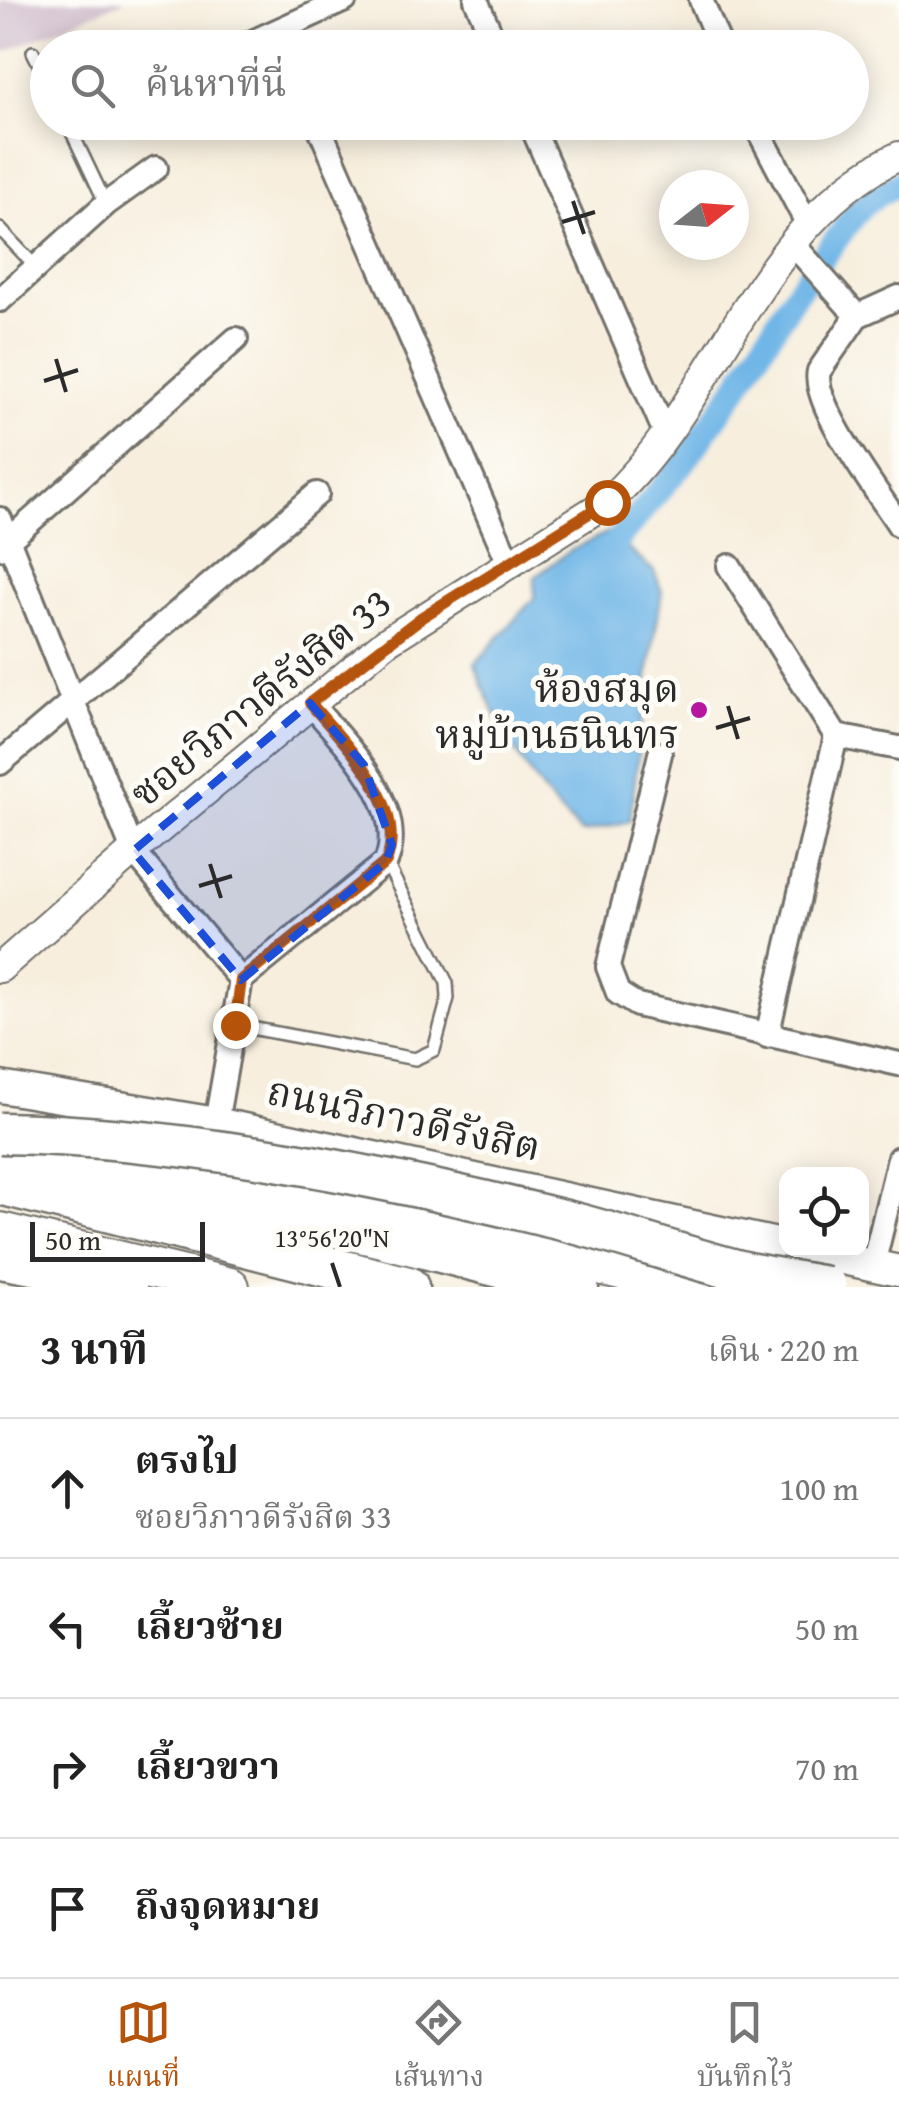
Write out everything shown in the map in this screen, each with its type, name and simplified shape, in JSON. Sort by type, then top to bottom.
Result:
[{"type":"highway","points":[[0,1130],[302,1194],[694,1287]]},
{"type":"highway","points":[[0,1130],[201,1150],[382,1180],[556,1218],[747,1272],[826,1287]]},
{"type":"highway","points":[[0,1149],[578,1287]]},
{"type":"highway","points":[[0,1184],[390,1283]]},
{"type":"highway","points":[[0,1232],[230,1287]]},
{"type":"main road","name":"ถนนวิภาวดีรังสิต","points":[[6,1091],[216,1123],[779,1244]]},
{"type":"main road","points":[[835,1257],[886,1268]]},
{"type":"main road","points":[[0,1263],[131,1287]]},
{"type":"street","points":[[296,30],[344,0]]},
{"type":"street","points":[[476,0],[489,30]]},
{"type":"street","points":[[701,0],[714,30]]},
{"type":"street","points":[[325,140],[509,563]]},
{"type":"street","points":[[538,140],[666,435]]},
{"type":"street","points":[[761,140],[801,240],[849,308]]},
{"type":"street","name":"ซอยวิภาวดีรังสิต 33","points":[[0,968],[132,850],[398,634],[607,502],[634,478],[801,240],[859,178],[899,156]]},
{"type":"street","points":[[0,300],[106,204],[156,168]]},
{"type":"street","points":[[849,308],[899,297]]},
{"type":"street","points":[[849,308],[816,382],[826,410],[899,525]]},
{"type":"street","points":[[236,339],[3,536],[132,850],[241,980]]},
{"type":"street","points":[[0,763],[317,494]]},
{"type":"street","points":[[729,566],[836,736],[767,1036]]},
{"type":"street","points":[[216,1123],[241,980],[386,862],[392,845],[392,828],[364,765],[310,703]]},
{"type":"street","points":[[836,736],[899,748]]},
{"type":"street","points":[[660,754],[608,967],[618,994],[637,1005],[899,1064]]},
{"type":"street","points":[[886,1268],[899,1158]]},
{"type":"lane","points":[[76,140],[106,204]]},
{"type":"lane","points":[[0,228],[35,266]]},
{"type":"lane","points":[[235,1025],[416,1059],[434,1050],[448,998],[447,982],[386,862]]},
{"type":"highlighted area","points":[[310,703],[364,765],[392,845],[386,862],[241,980],[133,851]]},
{"type":"shaded area","points":[[0,0],[125,0],[56,30],[30,30],[30,41],[0,54]]},
{"type":"water","points":[[608,532],[654,571],[662,592],[630,821],[582,833],[547,796],[518,755],[475,664],[534,598],[535,577],[568,552]]},
{"type":"waterway","points":[[597,564],[687,458],[795,294],[856,213],[870,199],[899,183]]},
{"type":"place","name":"ห้องสมุด หมู่บ้านธนินทร","points":[[699,710]]},
{"type":"route","points":[[235,1025],[241,980],[386,862],[392,845],[392,828],[364,765],[310,703],[422,617],[607,502]]}]
